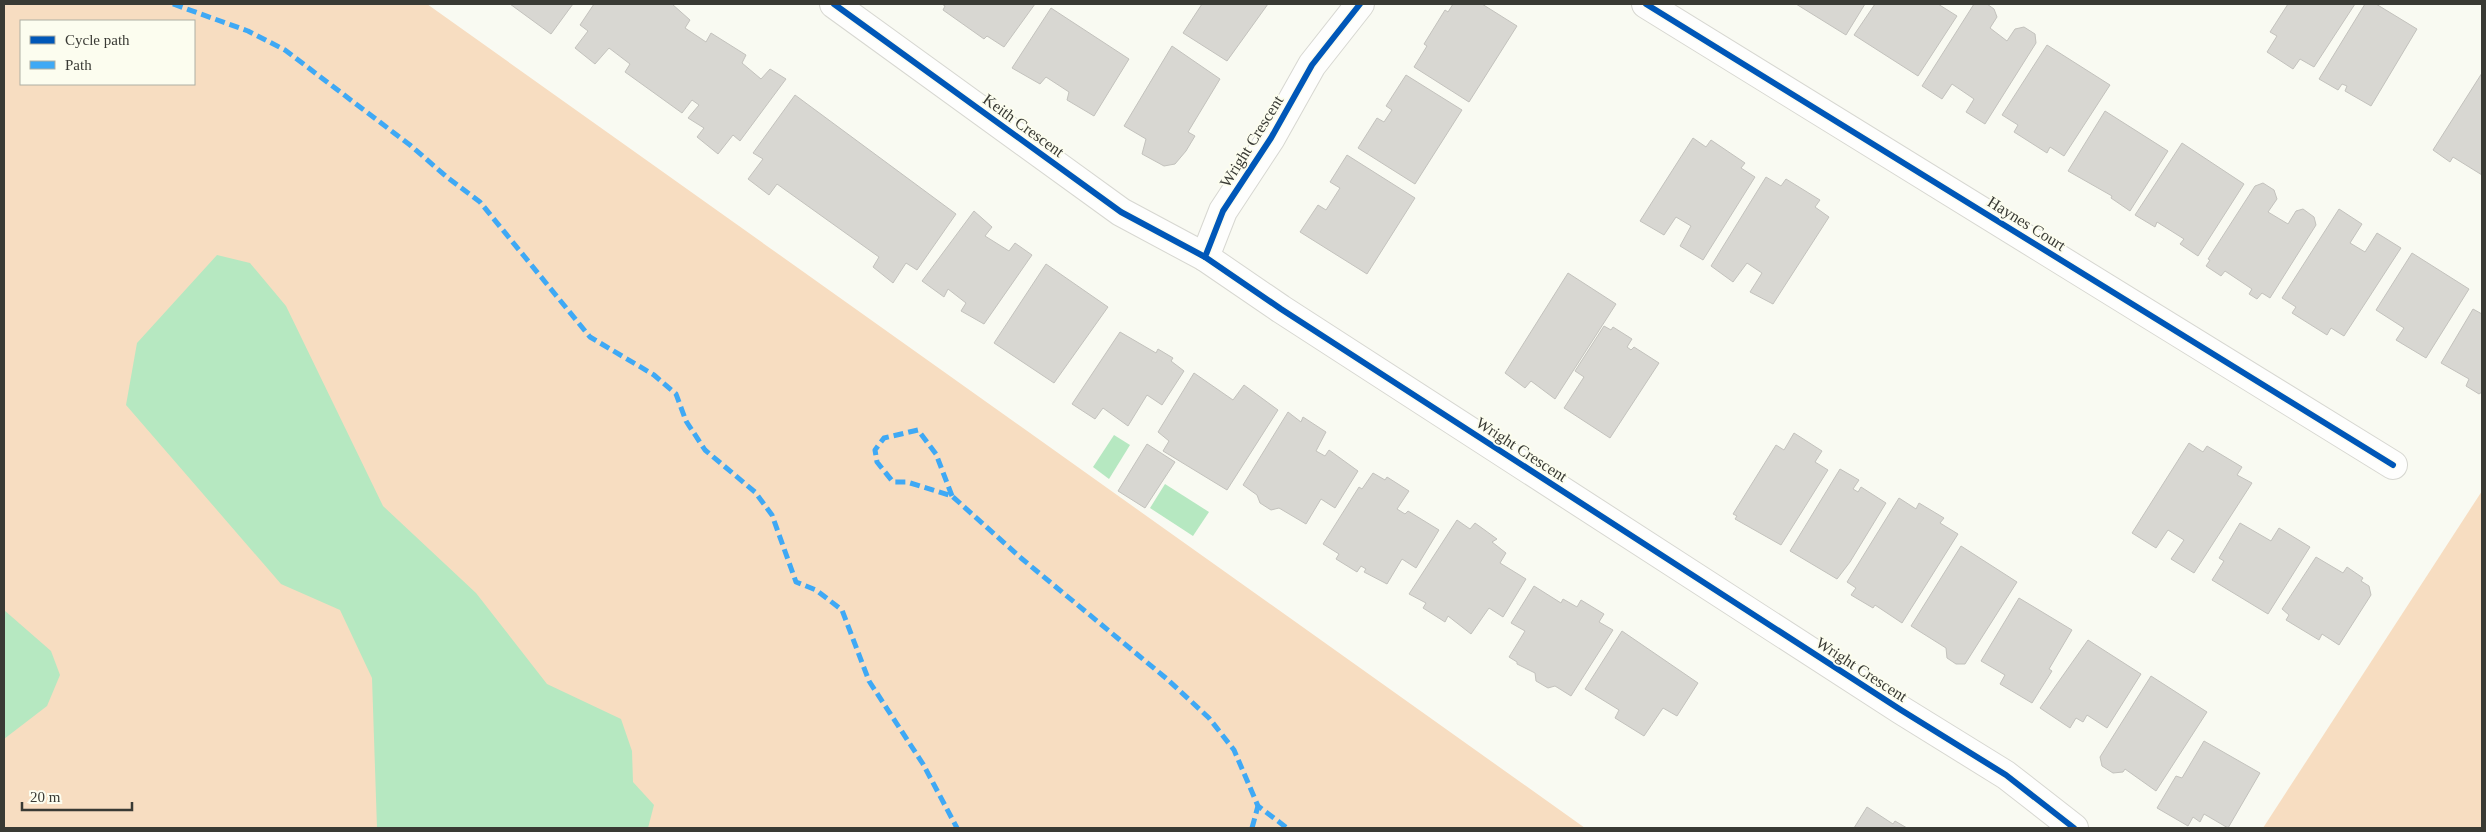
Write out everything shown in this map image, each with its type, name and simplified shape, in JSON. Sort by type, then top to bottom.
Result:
[{"type":"street","name":"Keith Crescent","points":[[834,4],[1121,212],[1205,257]]},
{"type":"street","name":"Wright Crescent","points":[[1360,4],[1312,65],[1271,138],[1223,211],[1205,257],[1289,314],[1884,699],[2006,775],[2074,828]]},
{"type":"street","name":"Haynes Court","points":[[1646,4],[2393,465]]},
{"type":"shaded area","points":[[4,4],[427,4],[1585,828],[4,828]]},
{"type":"shaded area","points":[[217,255],[250,263],[286,306],[383,506],[476,593],[547,684],[621,719],[632,751],[633,782],[654,805],[648,828],[377,828],[372,678],[340,610],[281,584],[126,405],[137,343]]},
{"type":"shaded area","points":[[1114,435],[1130,445],[1109,479],[1093,467]]},
{"type":"shaded area","points":[[1165,484],[1209,512],[1193,536],[1150,508]]},
{"type":"shaded area","points":[[2482,491],[2482,828],[2263,828]]},
{"type":"shaded area","points":[[4,610],[51,651],[60,675],[47,706],[4,739]]},
{"type":"building","points":[[510,4],[573,4],[551,34]]},
{"type":"building","points":[[594,4],[672,4],[690,20],[685,28],[706,42],[711,33],[746,55],[742,63],[761,79],[770,69],[786,79],[740,141],[733,135],[718,154],[697,137],[704,128],[688,118],[699,105],[692,100],[682,113],[625,72],[630,64],[609,48],[595,64],[575,48],[588,31],[580,25]]},
{"type":"building","points":[[942,4],[1035,4],[1004,47],[987,36],[984,39],[943,10],[945,6]]},
{"type":"building","points":[[1202,4],[1268,4],[1227,61],[1183,33]]},
{"type":"building","points":[[1453,4],[1482,4],[1517,26],[1469,102],[1414,67],[1427,46],[1424,44],[1445,10],[1448,12]]},
{"type":"building","points":[[1796,4],[1865,4],[1846,35]]},
{"type":"building","points":[[1875,4],[1938,4],[1957,16],[1918,76],[1854,35]]},
{"type":"building","points":[[1974,4],[1987,4],[1994,9],[1997,17],[1990,28],[2007,41],[2015,29],[2024,27],[2035,34],[2036,43],[1985,124],[1966,112],[1974,99],[1952,84],[1942,99],[1922,86]]},
{"type":"building","points":[[2288,4],[2355,4],[2314,67],[2300,59],[2293,69],[2267,52],[2277,36],[2270,32]]},
{"type":"building","points":[[2365,4],[2376,4],[2417,29],[2371,106],[2345,91],[2347,86],[2342,84],[2338,90],[2319,79]]},
{"type":"building","points":[[1051,8],[1129,59],[1094,116],[1067,100],[1069,92],[1046,77],[1040,84],[1012,68]]},
{"type":"building","points":[[2047,45],[2110,85],[2064,156],[2050,147],[2047,153],[2014,132],[2018,125],[2002,115]]},
{"type":"building","points":[[1172,46],[1220,79],[1188,132],[1195,136],[1186,151],[1175,164],[1164,166],[1142,154],[1146,139],[1124,126]]},
{"type":"building","points":[[2482,73],[2482,175],[2453,157],[2450,162],[2433,150]]},
{"type":"building","points":[[1406,75],[1462,110],[1415,184],[1358,148],[1377,118],[1384,122],[1392,110],[1386,106]]},
{"type":"building","points":[[795,95],[956,214],[917,270],[906,263],[893,283],[873,267],[879,257],[777,184],[769,195],[748,179],[763,159],[753,153]]},
{"type":"building","points":[[2105,111],[2168,151],[2130,211],[2111,198],[2112,196],[2068,171]]},
{"type":"building","points":[[1693,138],[1706,147],[1711,140],[1745,163],[1741,168],[1755,177],[1703,260],[1680,246],[1691,226],[1676,217],[1664,235],[1640,221]]},
{"type":"building","points":[[2182,143],[2244,184],[2198,256],[2180,244],[2184,239],[2157,222],[2155,227],[2135,215]]},
{"type":"building","points":[[1347,155],[1415,198],[1367,274],[1300,232],[1318,205],[1326,210],[1340,188],[1330,182]]},
{"type":"building","points":[[1766,177],[1781,186],[1786,179],[1820,200],[1815,207],[1829,217],[1773,304],[1750,292],[1762,273],[1747,263],[1733,282],[1711,266]]},
{"type":"building","points":[[2263,183],[2274,190],[2277,199],[2268,212],[2288,224],[2296,211],[2303,209],[2314,217],[2316,225],[2270,298],[2262,293],[2257,299],[2249,294],[2252,289],[2225,271],[2221,276],[2206,266],[2210,260],[2208,259],[2255,186]]},
{"type":"building","points":[[2339,209],[2362,224],[2350,243],[2365,252],[2377,233],[2401,248],[2344,336],[2331,328],[2327,335],[2292,313],[2296,307],[2282,298]]},
{"type":"building","points":[[974,211],[992,227],[985,236],[1009,251],[1015,243],[1032,255],[984,324],[961,311],[966,303],[948,289],[944,297],[922,281]]},
{"type":"building","points":[[2412,253],[2469,289],[2426,358],[2396,340],[2404,328],[2376,310]]},
{"type":"building","points":[[1046,264],[1108,307],[1054,383],[994,343]]},
{"type":"building","points":[[1568,273],[1616,304],[1555,399],[1531,381],[1525,388],[1505,373]]},
{"type":"building","points":[[2473,309],[2482,314],[2482,392],[2479,394],[2466,386],[2469,379],[2441,363]]},
{"type":"building","points":[[1604,326],[1611,330],[1613,327],[1632,339],[1627,347],[1631,350],[1634,347],[1659,363],[1610,438],[1564,408],[1584,377],[1575,371]]},
{"type":"building","points":[[1120,332],[1156,353],[1158,349],[1173,358],[1171,361],[1184,371],[1162,405],[1147,395],[1128,426],[1103,408],[1095,419],[1072,404]]},
{"type":"building","points":[[1194,373],[1233,400],[1244,385],[1278,410],[1227,490],[1163,451],[1169,441],[1158,432]]},
{"type":"building","points":[[1288,412],[1301,422],[1303,417],[1326,432],[1316,451],[1325,456],[1329,450],[1358,471],[1335,508],[1321,499],[1306,524],[1279,508],[1271,510],[1260,503],[1257,495],[1243,485]]},
{"type":"building","points":[[1794,433],[1822,451],[1815,462],[1828,470],[1781,545],[1735,519],[1737,516],[1733,514],[1776,445],[1784,450]]},
{"type":"building","points":[[2189,443],[2203,452],[2207,446],[2242,467],[2237,475],[2252,483],[2194,573],[2171,559],[2184,540],[2168,530],[2156,548],[2132,533]]},
{"type":"building","points":[[1147,444],[1175,462],[1145,508],[1118,491]]},
{"type":"building","points":[[1840,469],[1859,480],[1853,489],[1858,492],[1861,487],[1886,503],[1850,562],[1837,579],[1790,551]]},
{"type":"building","points":[[1373,473],[1385,480],[1387,477],[1409,491],[1397,509],[1405,514],[1408,511],[1439,530],[1416,568],[1402,559],[1387,584],[1364,572],[1366,569],[1361,566],[1357,572],[1336,559],[1339,554],[1323,544],[1359,487],[1362,489]]},
{"type":"building","points":[[1899,498],[1916,509],[1919,503],[1944,518],[1940,523],[1958,534],[1902,623],[1875,605],[1873,608],[1851,595],[1856,588],[1847,582]]},
{"type":"building","points":[[1457,520],[1470,529],[1475,523],[1497,539],[1492,542],[1506,553],[1500,563],[1526,579],[1503,617],[1489,608],[1471,634],[1448,616],[1445,622],[1423,608],[1426,603],[1409,594]]},
{"type":"building","points":[[2240,523],[2271,541],[2279,528],[2310,547],[2268,614],[2212,580],[2224,561],[2219,558]]},
{"type":"building","points":[[1961,546],[2017,582],[1965,664],[1956,664],[1947,658],[1946,648],[1911,626]]},
{"type":"building","points":[[2316,557],[2343,573],[2347,567],[2363,578],[2361,581],[2369,586],[2371,595],[2339,645],[2322,634],[2319,640],[2286,620],[2289,615],[2282,609]]},
{"type":"building","points":[[1534,586],[1561,603],[1563,599],[1577,607],[1581,600],[1604,614],[1599,622],[1613,630],[1571,696],[1555,686],[1548,688],[1536,681],[1535,673],[1517,664],[1517,662],[1509,657],[1525,631],[1511,623]]},
{"type":"building","points":[[2019,598],[2072,630],[2049,669],[2052,671],[2032,703],[2000,684],[2005,675],[1981,661]]},
{"type":"building","points":[[1622,631],[1698,683],[1677,716],[1663,708],[1644,736],[1615,718],[1619,710],[1585,689]]},
{"type":"building","points":[[2088,640],[2141,674],[2107,728],[2087,715],[2083,722],[2076,718],[2070,728],[2040,708]]},
{"type":"building","points":[[2151,676],[2207,712],[2156,791],[2125,769],[2123,772],[2113,773],[2102,766],[2100,757]]},
{"type":"building","points":[[2204,741],[2260,773],[2228,828],[2204,814],[2200,822],[2193,817],[2188,826],[2157,808],[2176,776],[2182,778]]},
{"type":"building","points":[[1867,807],[1893,824],[1895,821],[1907,828],[1854,828]]},
{"type":"marked path","points":[[173,4],[248,31],[285,50],[410,145],[448,178],[480,202],[590,337],[654,375],[676,394],[686,421],[705,450],[755,492],[772,515],[796,582],[816,590],[842,610],[869,681],[923,764],[957,828]]},
{"type":"marked path","points":[[952,496],[936,454],[918,430],[884,438],[875,450],[877,462],[893,482],[907,482],[952,496],[1021,558],[1167,679],[1209,718],[1234,750],[1258,806],[1287,828]]},
{"type":"marked path","points":[[1252,828],[1258,806]]},
{"type":"cycle path","points":[[834,4],[1121,212],[1205,257]]},
{"type":"cycle path","points":[[1360,4],[1312,65],[1271,138],[1223,211],[1205,257],[1281,309],[1901,710],[2006,775],[2074,828]]},
{"type":"cycle path","points":[[1646,4],[2393,465]]}]
